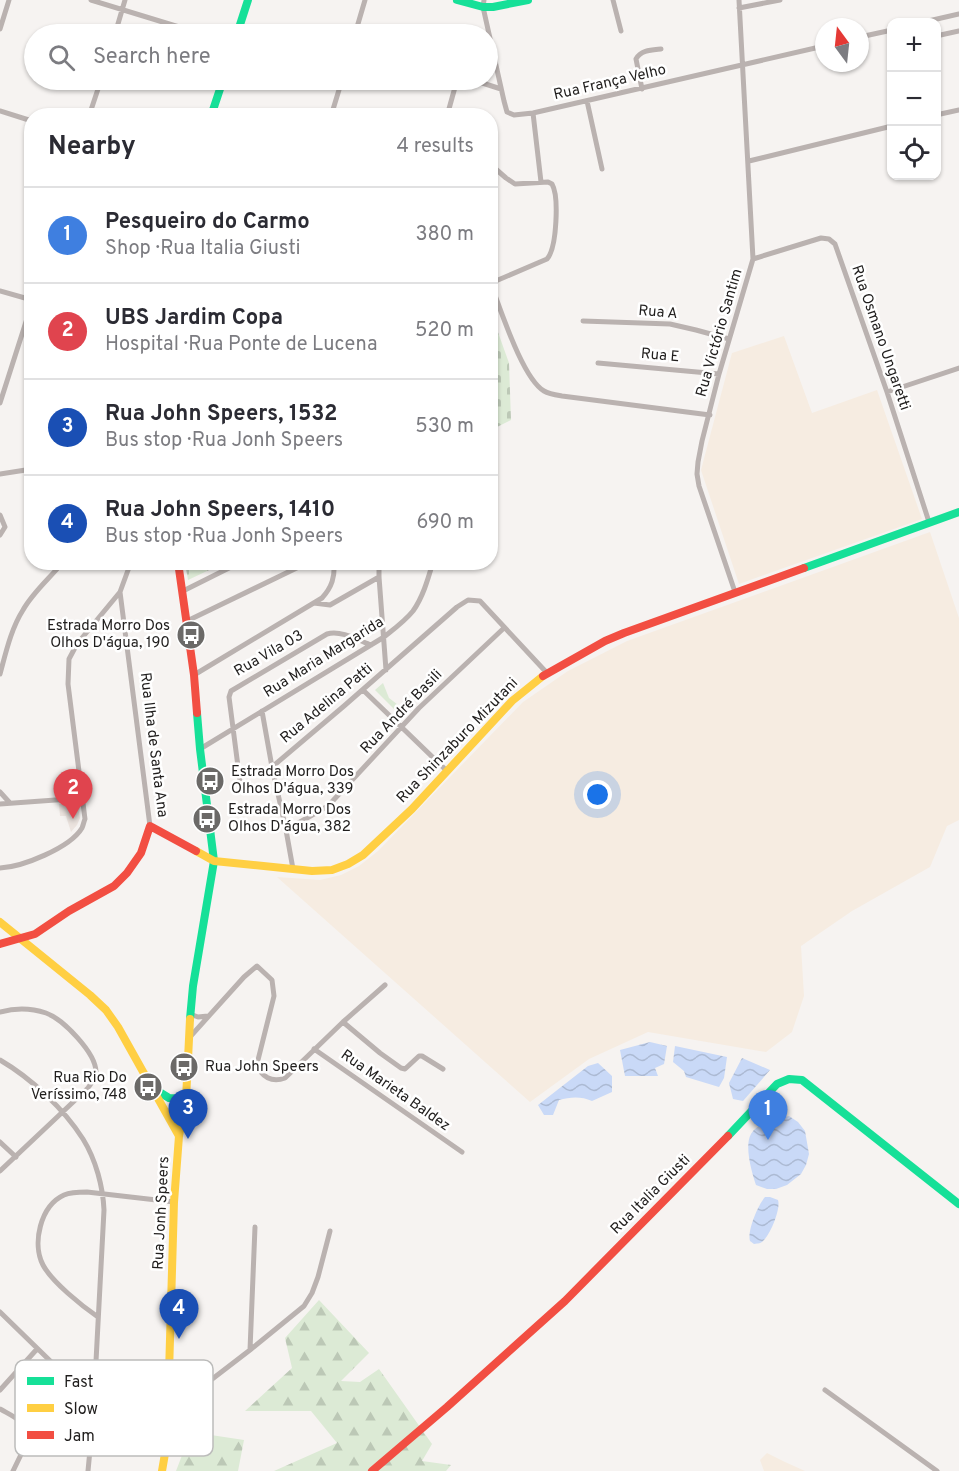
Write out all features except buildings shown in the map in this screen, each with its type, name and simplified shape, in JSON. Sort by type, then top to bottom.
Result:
[{"type":"street","points":[[0,29],[9,0]]},
{"type":"street","points":[[91,0],[169,24]]},
{"type":"street","points":[[118,24],[125,0]]},
{"type":"street","points":[[240,24],[248,0]]},
{"type":"street","points":[[358,24],[365,0]]},
{"type":"street","points":[[456,0],[493,7],[528,0]]},
{"type":"street","points":[[613,0],[621,31]]},
{"type":"street","name":"Rua Victório Santim","points":[[735,592],[697,474],[699,455],[719,374],[753,259],[739,0]]},
{"type":"street","points":[[739,8],[780,0]]},
{"type":"street","name":"Rua França Velho","points":[[484,4],[488,24]]},
{"type":"street","points":[[941,18],[959,14]]},
{"type":"street","points":[[869,35],[887,31]]},
{"type":"street","points":[[941,35],[959,31]]},
{"type":"street","name":"Rua França Velho","points":[[498,74],[506,108],[510,114],[520,115],[815,48]]},
{"type":"street","points":[[642,88],[636,59],[639,54],[661,49]]},
{"type":"street","points":[[92,108],[98,90]]},
{"type":"street","points":[[214,108],[220,90]]},
{"type":"street","points":[[333,108],[339,90]]},
{"type":"street","points":[[449,108],[454,90]]},
{"type":"street","points":[[587,101],[602,169]]},
{"type":"street","points":[[941,114],[959,110]]},
{"type":"street","points":[[0,111],[24,118]]},
{"type":"street","points":[[533,113],[541,182]]},
{"type":"street","points":[[749,161],[887,127]]},
{"type":"street","points":[[498,171],[515,184],[541,182],[552,184],[555,193],[554,244],[551,255],[539,264],[498,280]]},
{"type":"street","name":"Rua Osmano Ungaretti","points":[[753,259],[825,237],[832,241],[929,522]]},
{"type":"street","points":[[0,291],[24,299]]},
{"type":"street","points":[[498,300],[531,378],[544,391],[562,396],[710,415]]},
{"type":"street","name":"Rua A","points":[[583,321],[670,324],[729,339]]},
{"type":"street","points":[[0,403],[24,327]]},
{"type":"street","name":"Rua E","points":[[598,363],[719,374]]},
{"type":"street","points":[[886,392],[959,368]]},
{"type":"street","points":[[0,474],[24,470]]},
{"type":"street","name":"Rua Shinzaburo Mizutani","points":[[150,826],[214,861],[312,871],[332,870],[348,864],[363,855],[412,808],[512,701],[547,674],[605,641],[959,512]]},
{"type":"street","points":[[0,515],[4,527],[0,535]]},
{"type":"street","points":[[0,674],[10,638],[22,611],[56,570]]},
{"type":"street","name":"Rua Ilha de Santa Ana","points":[[0,944],[35,934],[69,911],[114,886],[141,854],[150,826],[120,592],[128,570]]},
{"type":"street","name":"Rua Jonh Speers","points":[[170,1360],[174,1202],[179,1136],[186,1099],[193,986],[214,861],[194,675],[179,570]]},
{"type":"street","points":[[183,591],[225,570]]},
{"type":"street","points":[[187,621],[292,570]]},
{"type":"street","points":[[194,675],[322,598],[332,586],[334,570]]},
{"type":"street","points":[[379,570],[386,670]]},
{"type":"street","name":"Rua Maria Margarida","points":[[201,749],[384,637],[414,610],[430,570]]},
{"type":"street","points":[[314,603],[330,605],[379,577]]},
{"type":"street","points":[[0,868],[25,864],[53,851],[82,828],[85,819],[69,684],[69,659],[76,644],[120,592]]},
{"type":"street","name":"Rua Adelina Patti","points":[[272,766],[468,600],[480,601],[504,628]]},
{"type":"street","points":[[504,628],[547,674]]},
{"type":"street","name":"Rua André Basili","points":[[286,830],[328,806],[401,727],[504,628]]},
{"type":"street","name":"Rua Vila 03","points":[[240,782],[232,728],[230,693],[234,688],[331,632],[371,645]]},
{"type":"street","points":[[363,690],[447,771]]},
{"type":"street","points":[[262,711],[293,869]]},
{"type":"street","points":[[0,792],[10,803]]},
{"type":"street","points":[[0,804],[83,798]]},
{"type":"street","points":[[0,924],[90,994],[106,1010],[118,1027],[179,1136]]},
{"type":"street","points":[[189,1038],[243,976],[256,966],[272,980],[274,996],[257,1064],[261,1072],[271,1080],[279,1080],[285,1078],[385,985]]},
{"type":"street","points":[[0,1012],[34,1010],[48,1014],[65,1025],[76,1036],[87,1051],[96,1073],[88,1088],[0,1171]]},
{"type":"street","points":[[190,1014],[198,1017],[208,1016]]},
{"type":"street","points":[[343,1022],[401,1068],[405,1069],[419,1056],[422,1056],[443,1069]]},
{"type":"street","name":"Rua Marieta Baldez","points":[[314,1049],[462,1152]]},
{"type":"street","points":[[0,1060],[18,1070],[62,1112],[83,1140],[98,1175],[104,1210],[95,1360]]},
{"type":"street","name":"Rua Italia Giusti","points":[[372,1471],[565,1301],[777,1084],[785,1079],[802,1080],[959,1204]]},
{"type":"street","points":[[153,1088],[169,1098],[186,1099]]},
{"type":"street","points":[[0,1142],[16,1157]]},
{"type":"street","points":[[98,1317],[81,1305],[44,1267],[38,1249],[39,1238],[42,1220],[55,1200],[74,1192],[174,1202]]},
{"type":"street","points":[[250,1350],[255,1227]]},
{"type":"street","points":[[213,1378],[304,1305],[318,1277],[330,1232]]},
{"type":"street","points":[[0,1312],[49,1360]]},
{"type":"street","points":[[27,1360],[37,1349]]},
{"type":"street","points":[[0,1390],[15,1373]]},
{"type":"street","points":[[825,1390],[937,1471]]},
{"type":"street","points":[[0,1409],[15,1418]]},
{"type":"street","points":[[13,1471],[20,1456]]},
{"type":"street","points":[[88,1471],[89,1456]]},
{"type":"street","name":"Rua Jonh Speers","points":[[162,1471],[165,1456]]},
{"type":"shaded area","points":[[784,336],[812,413],[877,390],[922,519],[739,584],[701,470],[732,353]]},
{"type":"shaded area","points":[[930,532],[959,618],[959,820],[947,826],[930,867],[852,911],[801,946],[804,996],[792,1032],[766,1052],[648,1032],[589,1059],[530,1102],[277,877],[320,880],[341,875],[359,866],[378,851],[523,702],[568,671],[627,641]]},
{"type":"shaded area","points":[[59,804],[77,804],[80,818],[71,832],[66,816],[60,816]]},
{"type":"shaded area","points":[[767,1453],[805,1471],[764,1471],[760,1460]]},
{"type":"green space","points":[[498,332],[509,363],[511,420],[498,426]]},
{"type":"green space","points":[[186,570],[209,570],[188,580]]},
{"type":"green space","points":[[383,683],[389,698],[406,711],[401,716],[375,690]]},
{"type":"green space","points":[[319,1300],[369,1353],[341,1381],[360,1382],[379,1369],[432,1444],[422,1461],[451,1465],[446,1471],[274,1471],[337,1443],[311,1411],[245,1411],[292,1368],[285,1338]]},
{"type":"green space","points":[[213,1435],[244,1440],[238,1471],[176,1471],[182,1456],[213,1456]]},
{"type":"water","points":[[650,1042],[667,1046],[664,1064],[655,1068],[658,1076],[625,1076],[620,1050]]},
{"type":"water","points":[[675,1046],[727,1057],[724,1078],[719,1087],[686,1077],[684,1071],[673,1062]]},
{"type":"water","points":[[742,1058],[770,1070],[743,1101],[733,1099],[729,1083]]},
{"type":"water","points":[[598,1063],[612,1076],[612,1092],[592,1101],[584,1098],[559,1100],[553,1115],[544,1115],[538,1105],[588,1066]]},
{"type":"water","points":[[789,1116],[805,1131],[809,1154],[806,1165],[801,1174],[787,1185],[767,1189],[756,1185],[748,1152],[751,1134],[763,1124]]},
{"type":"water","points":[[765,1197],[778,1200],[777,1215],[766,1238],[761,1243],[754,1244],[750,1241],[750,1231],[756,1212]]},
{"type":"traffic: fast","points":[[240,24],[248,0]]},
{"type":"traffic: fast","points":[[457,0],[483,7],[528,0]]},
{"type":"traffic: fast","points":[[214,108],[220,90]]},
{"type":"traffic: fast","points":[[804,568],[959,512]]},
{"type":"traffic: fast","points":[[190,1019],[193,986],[214,861],[197,713]]},
{"type":"traffic: fast","points":[[728,1136],[777,1084],[789,1079],[802,1080],[959,1204]]},
{"type":"traffic: fast","points":[[156,1090],[169,1098],[186,1099]]},
{"type":"traffic: slow","points":[[196,851],[214,861],[312,871],[332,870],[348,864],[363,855],[412,809],[512,701],[543,676]]},
{"type":"traffic: slow","points":[[0,922],[106,1010],[118,1027],[179,1136]]},
{"type":"traffic: slow","points":[[169,1360],[174,1202],[179,1136],[186,1099],[190,1019]]},
{"type":"traffic: slow","points":[[162,1471],[165,1456]]},
{"type":"traffic: jam","points":[[543,676],[605,641],[624,633],[804,568]]},
{"type":"traffic: jam","points":[[179,570],[197,713]]},
{"type":"traffic: jam","points":[[0,944],[35,934],[69,911],[114,886],[127,873],[141,853],[150,826],[196,851]]},
{"type":"traffic: jam","points":[[372,1471],[565,1301],[728,1136]]},
{"type":"place","name":"Estrada Morro Dos Olhos D'água, 190","points":[[191,635]]},
{"type":"place","name":"Estrada Morro Dos Olhos D'água, 339","points":[[210,781]]},
{"type":"place","name":"UBS Jardim Copa","points":[[73,819]]},
{"type":"place","name":"Estrada Morro Dos Olhos D'água, 382","points":[[207,819]]},
{"type":"place","name":"Rua John Speers","points":[[184,1067]]},
{"type":"place","name":"Rua Rio Do Veríssimo, 748","points":[[148,1087]]},
{"type":"place","name":"Rua John Speers, 1532","points":[[188,1139]]},
{"type":"place","name":"Pesqueiro do Carmo","points":[[768,1140]]},
{"type":"place","name":"Rua John Speers, 1410","points":[[179,1339]]}]
